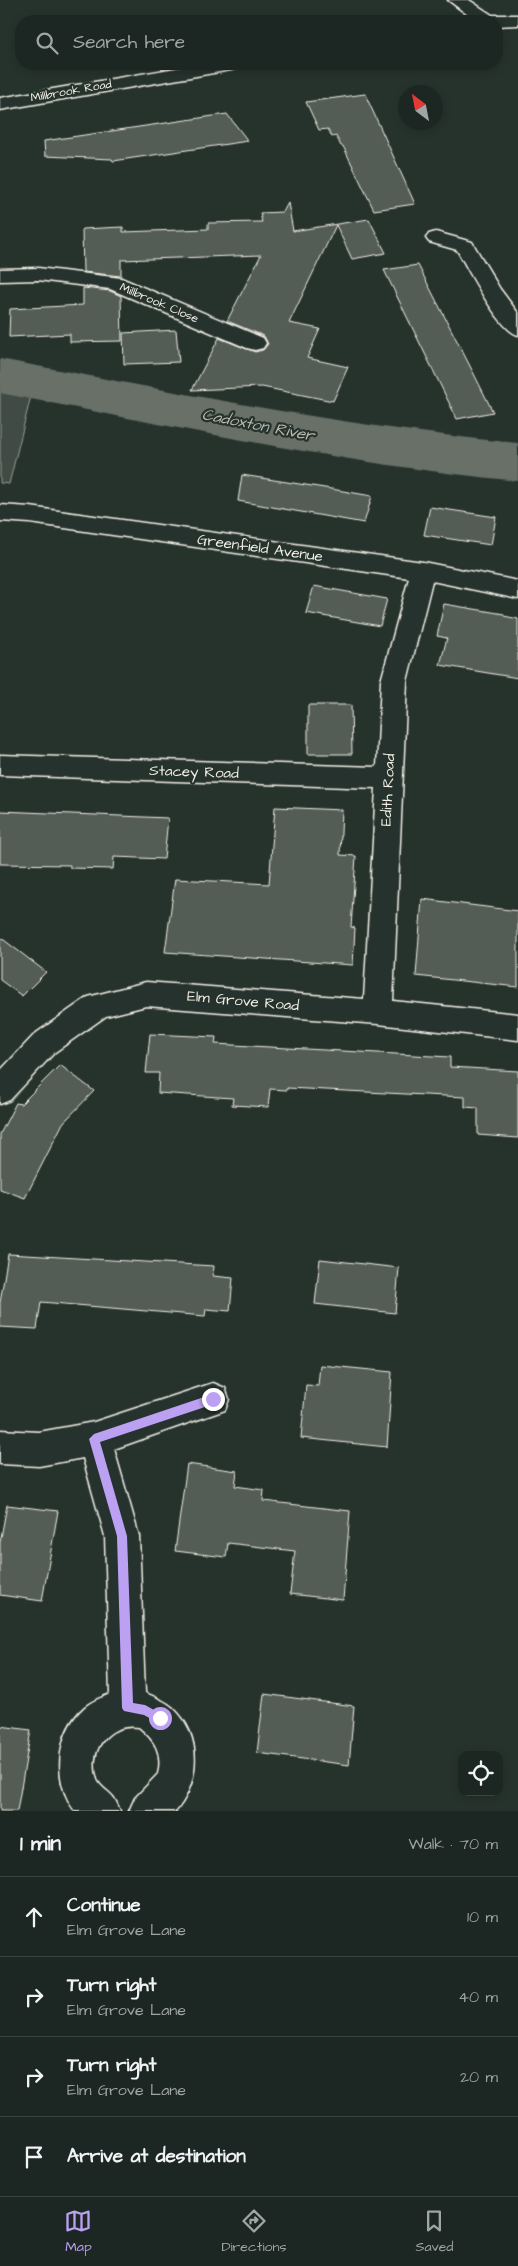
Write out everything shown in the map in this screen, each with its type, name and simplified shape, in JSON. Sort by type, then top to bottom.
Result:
[{"type":"street","points":[[456,0],[475,15]]},
{"type":"street","points":[[503,20],[518,20]]},
{"type":"street","name":"Millbrook Road","points":[[0,104],[196,70]]},
{"type":"street","points":[[436,238],[465,246],[491,292],[518,328]]},
{"type":"street","name":"Millbrook Close","points":[[0,275],[38,274],[114,283],[256,343]]},
{"type":"street","name":"Greenfield Avenue","points":[[0,513],[30,515],[423,571],[518,590]]},
{"type":"street","name":"Edith Road","points":[[378,1012],[394,681],[423,571]]},
{"type":"street","name":"Stacey Road","points":[[0,766],[389,778]]},
{"type":"street","name":"Elm Grove Road","points":[[0,1091],[45,1043],[98,1006],[146,994],[378,1012],[518,1026]]},
{"type":"street","points":[[0,1448],[39,1449],[94,1439],[213,1399]]},
{"type":"street","points":[[94,1439],[122,1536],[128,1708]]},
{"type":"street","points":[[101,1811],[83,1791],[78,1773],[78,1754],[82,1741],[93,1724],[107,1713],[128,1708],[145,1710],[160,1718],[175,1742],[178,1760],[173,1784],[163,1800],[148,1811]]},
{"type":"shaded area","points":[[0,382],[33,388],[9,484],[0,483]]},
{"type":"building","points":[[365,94],[415,204],[374,210],[343,146],[341,146],[336,136],[332,137],[328,129],[319,130],[306,102]]},
{"type":"building","points":[[227,114],[248,141],[113,161],[112,159],[45,156],[44,141]]},
{"type":"building","points":[[288,203],[293,231],[369,219],[386,253],[352,259],[336,225],[289,323],[320,329],[307,358],[348,367],[333,401],[262,387],[192,390],[219,338],[255,352],[263,350],[268,344],[264,336],[227,321],[261,255],[121,260],[121,276],[83,272],[82,229],[123,227],[123,232],[208,229],[208,223],[262,222],[260,213],[283,212]]},
{"type":"building","points":[[418,265],[493,412],[457,419],[384,270]]},
{"type":"building","points":[[83,288],[110,291],[121,296],[122,341],[70,342],[70,334],[9,337],[10,309],[83,305]]},
{"type":"building","points":[[176,330],[179,362],[124,364],[123,333]]},
{"type":"building","points":[[242,475],[372,496],[364,523],[238,501]]},
{"type":"building","points":[[430,507],[496,517],[491,545],[424,535]]},
{"type":"building","points":[[314,586],[387,599],[380,626],[306,613]]},
{"type":"building","points":[[444,604],[504,614],[504,616],[518,619],[518,678],[440,665],[447,638],[437,636]]},
{"type":"building","points":[[308,705],[351,705],[352,754],[308,754]]},
{"type":"building","points":[[275,807],[342,810],[340,855],[356,856],[351,927],[355,928],[353,965],[165,952],[175,879],[269,884]]},
{"type":"building","points":[[0,811],[168,818],[164,859],[114,857],[113,869],[70,868],[70,865],[0,864]]},
{"type":"building","points":[[422,899],[518,911],[518,987],[416,976]]},
{"type":"building","points":[[0,937],[46,972],[22,996],[0,980]]},
{"type":"building","points":[[150,1034],[216,1037],[215,1044],[450,1057],[450,1067],[518,1071],[518,1138],[478,1135],[478,1108],[465,1107],[465,1097],[287,1088],[287,1090],[270,1089],[268,1107],[232,1105],[233,1098],[158,1093],[159,1073],[146,1073]]},
{"type":"building","points":[[60,1065],[94,1091],[63,1123],[25,1198],[0,1189],[0,1134],[16,1103],[21,1104]]},
{"type":"building","points":[[8,1254],[214,1266],[213,1276],[233,1278],[230,1311],[206,1309],[205,1316],[41,1302],[37,1329],[0,1327],[0,1303]]},
{"type":"building","points":[[320,1259],[399,1268],[395,1313],[315,1304]]},
{"type":"building","points":[[320,1365],[392,1372],[387,1447],[301,1438],[306,1385],[318,1386]]},
{"type":"building","points":[[187,1464],[237,1471],[235,1486],[264,1490],[263,1501],[350,1511],[343,1600],[290,1594],[295,1551],[228,1543],[226,1557],[175,1551]]},
{"type":"building","points":[[7,1505],[58,1511],[42,1601],[0,1595],[0,1543]]},
{"type":"building","points":[[264,1694],[354,1706],[349,1765],[257,1753]]},
{"type":"building","points":[[0,1726],[31,1730],[17,1811],[0,1811]]},
{"type":"waterway","name":"Cadoxton River","points":[[0,376],[354,443],[442,455],[518,462]]},
{"type":"route","points":[[160,1718],[145,1710],[128,1708],[122,1536],[94,1439],[213,1399]]}]
